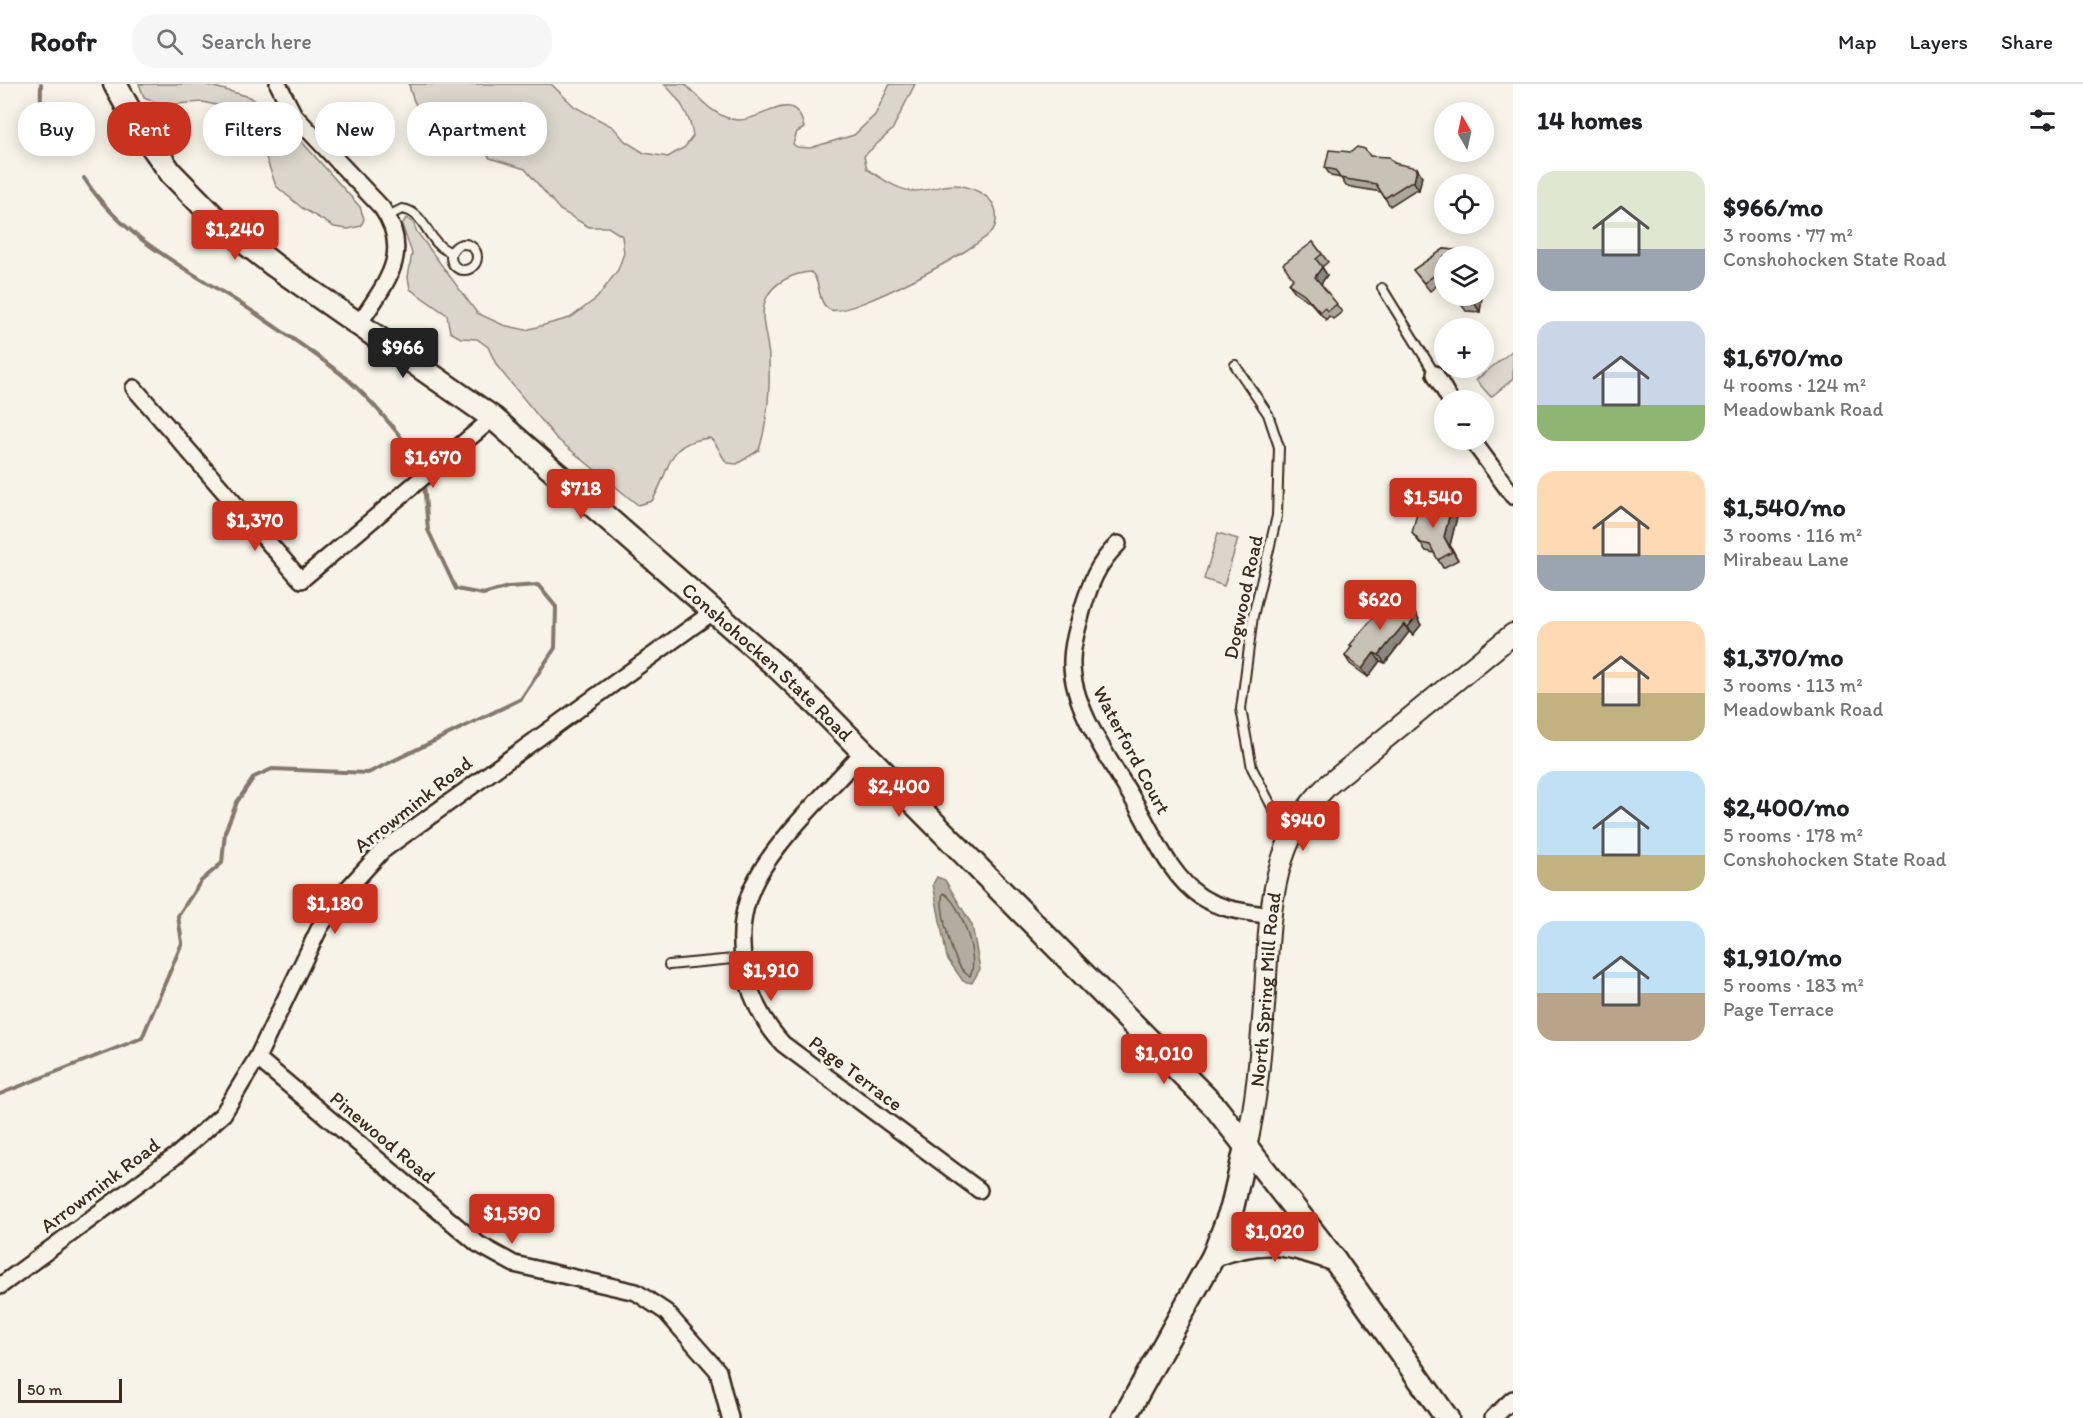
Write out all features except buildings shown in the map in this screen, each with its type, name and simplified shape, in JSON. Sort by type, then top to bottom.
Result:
[{"type":"main road","name":"Conshohocken State Road","points":[[115,84],[153,149],[186,191],[241,240],[493,418],[776,666],[863,752],[1216,1108],[1334,1259],[1448,1418]]},
{"type":"main road","name":"North Spring Mill Road","points":[[1124,1418],[1215,1255],[1232,1208],[1246,1147]]},
{"type":"main road","points":[[1215,1255],[1242,1246],[1269,1242],[1334,1259]]},
{"type":"street","points":[[278,84],[294,115],[388,216],[395,238],[395,261],[386,283],[359,324]]},
{"type":"street","points":[[134,388],[301,580],[493,418]]},
{"type":"street","points":[[1479,450],[1513,496]]},
{"type":"street","name":"Waterford Court","points":[[1118,544],[1097,567],[1091,580],[1074,642],[1073,677],[1083,711],[1167,858],[1188,885],[1198,895],[1222,908],[1270,915]]},
{"type":"street","name":"Arrowmink Road","points":[[0,1286],[202,1135],[223,1114],[257,1058],[320,927],[359,873],[407,831],[714,611]]},
{"type":"street","name":"North Spring Mill Road","points":[[1246,1147],[1258,1091],[1270,915],[1278,870],[1289,838],[1306,810],[1329,785],[1513,634]]},
{"type":"street","name":"Page Terrace","points":[[863,752],[773,854],[756,880],[746,910],[744,958],[755,1006],[783,1044],[978,1190]]},
{"type":"street","name":"Pinewood Road","points":[[257,1058],[478,1244],[514,1264],[636,1292],[666,1312],[717,1371],[730,1418]]},
{"type":"street","points":[[1493,1418],[1513,1399]]},
{"type":"lane","points":[[388,216],[402,209],[413,212],[436,245],[451,252]]},
{"type":"lane","points":[[1382,288],[1434,372]]},
{"type":"lane","name":"Dogwood Road","points":[[1234,365],[1268,414],[1279,447],[1277,516],[1253,616],[1241,710],[1252,768],[1289,838]]},
{"type":"lane","points":[[669,964],[744,958]]},
{"type":"shaded area","points":[[139,84],[204,84],[250,97],[257,102],[155,102],[144,97]]},
{"type":"shaded area","points":[[409,84],[551,84],[575,107],[613,127],[625,141],[644,153],[668,157],[685,147],[693,136],[683,108],[664,84],[685,84],[715,112],[737,120],[757,116],[777,108],[793,108],[800,115],[804,128],[797,132],[793,144],[797,147],[810,148],[854,135],[875,115],[890,84],[915,84],[892,130],[864,156],[867,169],[889,183],[906,190],[952,185],[979,192],[994,205],[995,225],[983,239],[941,266],[887,293],[843,309],[831,310],[826,307],[817,281],[811,272],[791,276],[779,283],[769,293],[763,313],[769,352],[769,382],[768,405],[759,450],[737,464],[727,463],[710,438],[684,445],[671,459],[652,501],[638,505],[556,438],[497,366],[488,347],[477,339],[461,338],[450,332],[447,315],[410,289],[408,277],[412,253],[402,225],[406,218],[413,222],[417,232],[477,313],[503,325],[526,330],[570,318],[597,298],[618,270],[624,253],[622,236],[608,227],[589,227],[560,210],[525,169],[488,156],[547,156],[547,102],[414,102]]},
{"type":"shaded area","points":[[303,143],[360,207],[364,219],[361,226],[348,229],[334,227],[302,208],[276,186],[265,156],[303,156]]},
{"type":"shaded area","points":[[1513,350],[1513,379],[1494,395],[1494,390],[1485,390],[1476,380],[1494,378],[1494,365]]},
{"type":"shaded area","points":[[1218,533],[1238,539],[1224,586],[1204,579]]},
{"type":"water","points":[[937,877],[945,880],[972,925],[980,969],[972,983],[963,981],[947,958],[933,884]]},
{"type":"waterway","points":[[41,84],[41,102]]},
{"type":"waterway","points":[[84,178],[101,201],[141,239],[258,315],[347,379],[387,420],[423,465],[423,470]]},
{"type":"waterway","points":[[0,1094],[142,1038],[182,943],[178,916],[201,881],[222,863],[225,832],[237,802],[254,777],[272,769],[368,773],[521,699],[555,648],[556,607],[538,585],[508,587],[483,594],[456,589],[428,530],[424,483]]}]
